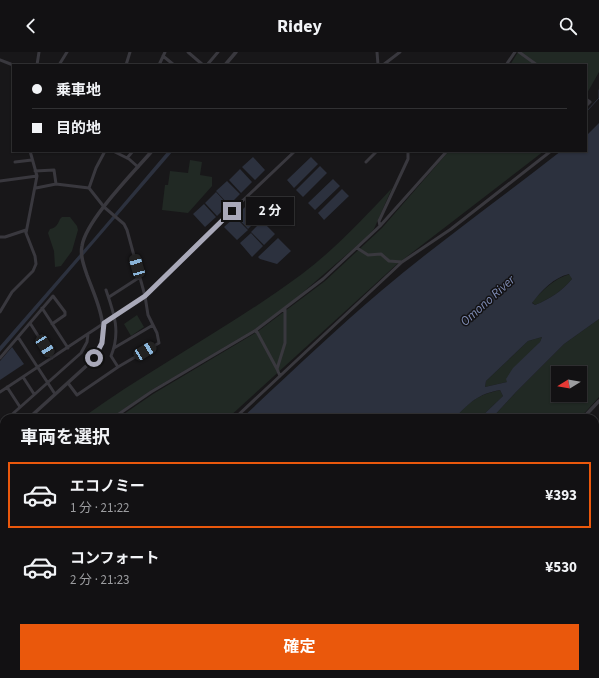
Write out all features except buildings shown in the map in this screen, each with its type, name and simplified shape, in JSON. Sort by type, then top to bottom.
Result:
[{"type":"street","points":[[37,64],[39,52]]},
{"type":"street","points":[[60,64],[67,52]]},
{"type":"street","points":[[126,64],[130,52]]},
{"type":"street","points":[[159,64],[165,52]]},
{"type":"street","points":[[188,52],[202,64]]},
{"type":"street","points":[[208,64],[217,52]]},
{"type":"street","points":[[226,64],[236,52]]},
{"type":"street","points":[[377,52],[378,64]]},
{"type":"street","points":[[383,64],[400,52]]},
{"type":"street","points":[[507,64],[515,52]]},
{"type":"street","points":[[519,52],[537,64]]},
{"type":"street","points":[[163,56],[173,64]]},
{"type":"street","points":[[0,60],[12,65]]},
{"type":"street","points":[[0,312],[12,292],[35,268],[35,256],[26,236],[26,230],[36,188],[36,176],[30,152]]},
{"type":"street","points":[[89,188],[96,168],[104,152]]},
{"type":"street","points":[[115,152],[127,158],[138,167]]},
{"type":"street","points":[[127,158],[132,152]]},
{"type":"street","points":[[34,414],[94,358],[99,351],[104,323],[84,266],[82,245],[86,232],[104,206],[151,152]]},
{"type":"street","points":[[0,392],[145,296],[200,241],[294,152]]},
{"type":"street","points":[[366,162],[376,152]]},
{"type":"street","points":[[380,226],[379,221],[408,159],[408,152]]},
{"type":"street","points":[[119,414],[151,392],[256,330],[323,279],[380,226],[446,152]]},
{"type":"street","points":[[240,414],[402,262],[451,228],[550,152]]},
{"type":"street","points":[[15,162],[32,160]]},
{"type":"street","points":[[35,171],[54,170],[56,184]]},
{"type":"street","points":[[0,181],[36,176]]},
{"type":"street","points":[[36,188],[56,184],[89,188],[98,196],[104,206],[124,224],[140,277],[148,315],[157,333],[159,343],[118,367],[77,395],[68,383]]},
{"type":"street","points":[[0,237],[5,238],[26,230]]},
{"type":"street","points":[[357,248],[368,254],[381,254],[389,261],[402,262]]},
{"type":"street","points":[[109,297],[140,277]]},
{"type":"street","points":[[106,290],[115,316],[117,332],[111,356],[118,367]]},
{"type":"street","points":[[0,358],[53,296],[65,312],[65,315],[52,324]]},
{"type":"street","points":[[42,308],[68,348]]},
{"type":"street","points":[[278,369],[285,343],[284,308]]},
{"type":"street","points":[[30,323],[52,358]]},
{"type":"street","points":[[114,348],[153,325]]},
{"type":"street","points":[[256,330],[278,369],[280,376]]},
{"type":"street","points":[[12,414],[81,353],[87,342],[88,334]]},
{"type":"street","points":[[18,337],[37,368],[56,394]]},
{"type":"street","points":[[22,377],[34,394]]},
{"type":"street","points":[[7,388],[20,407]]},
{"type":"street","points":[[587,414],[599,401]]},
{"type":"shaded area","points":[[518,52],[599,52],[599,72],[587,93],[587,64],[511,64]]},
{"type":"shaded area","points":[[448,152],[543,152],[396,265],[232,414],[124,414],[153,394],[257,332],[325,281],[382,228]]},
{"type":"shaded area","points":[[190,160],[202,162],[200,175],[212,177],[212,186],[188,213],[162,210],[165,185],[168,185],[170,171],[188,173]]},
{"type":"shaded area","points":[[392,188],[374,229],[367,237],[294,300],[255,329],[150,391],[117,414],[88,414],[136,381],[248,311],[302,274],[338,244]]},
{"type":"shaded area","points":[[62,217],[70,217],[77,226],[78,230],[72,251],[61,266],[55,267],[54,251],[48,233],[50,229],[56,226]]},
{"type":"shaded area","points":[[570,274],[572,279],[555,294],[535,305],[532,302],[553,282]]},
{"type":"shaded area","points":[[137,315],[144,327],[131,336],[124,324]]},
{"type":"shaded area","points":[[599,319],[599,397],[584,414],[496,414],[564,344]]},
{"type":"shaded area","points":[[542,337],[540,342],[507,382],[485,387],[486,381],[528,341]]},
{"type":"shaded area","points":[[500,390],[503,396],[484,414],[459,414],[465,407],[486,394]]},
{"type":"water","name":"Omono River","points":[[599,123],[599,319],[564,344],[496,414],[484,414],[503,396],[500,390],[480,396],[465,407],[459,414],[246,414],[363,306],[403,273],[560,152],[587,152],[587,135]],"holes":[[[569,274],[572,279],[560,291],[551,297],[535,305],[532,303],[548,285],[558,278]],[[542,337],[540,342],[513,368],[506,379],[507,382],[485,387],[486,381],[528,341]]]},
{"type":"water","points":[[167,152],[172,152],[0,352],[0,346]]},
{"type":"water","points":[[253,157],[265,170],[255,180],[242,167]]},
{"type":"water","points":[[311,157],[318,164],[294,188],[287,180]]},
{"type":"water","points":[[320,166],[327,173],[303,197],[296,190]]},
{"type":"water","points":[[240,169],[252,182],[241,193],[229,180]]},
{"type":"water","points":[[333,179],[340,186],[315,210],[308,203]]},
{"type":"water","points":[[227,181],[240,194],[229,205],[216,191]]},
{"type":"water","points":[[342,189],[349,196],[324,220],[318,213]]},
{"type":"water","points":[[216,192],[228,205],[217,216],[205,203]]},
{"type":"water","points":[[204,204],[216,217],[205,227],[193,214]]},
{"type":"water","points":[[247,205],[259,218],[248,229],[236,216]]},
{"type":"water","points":[[235,217],[248,230],[237,240],[224,227]]},
{"type":"water","points":[[262,221],[275,234],[264,245],[251,232]]},
{"type":"water","points":[[251,233],[263,246],[252,257],[240,243]]},
{"type":"water","points":[[278,238],[291,251],[277,264],[260,259],[258,257]]},
{"type":"water","points":[[12,347],[24,364],[0,380],[0,361]]},
{"type":"waterway","points":[[587,111],[599,98],[599,90]]},
{"type":"route","points":[[94,358],[102,343],[104,323],[145,296],[232,211]]}]
